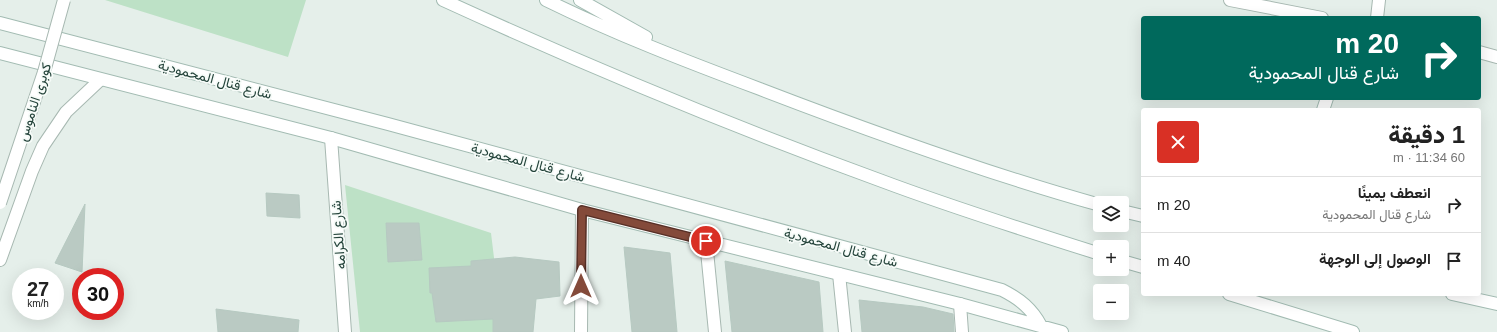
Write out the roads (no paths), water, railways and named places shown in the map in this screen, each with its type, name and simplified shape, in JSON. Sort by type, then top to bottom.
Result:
[{"type":"main road","name":"كوبرى الناموس","points":[[0,203],[44,72],[64,0]]},
{"type":"main road","points":[[443,0],[535,42],[655,93],[854,171],[1006,224],[1093,252]]},
{"type":"main road","points":[[546,0],[573,13],[696,64],[820,112],[930,151],[1093,203]]},
{"type":"main road","points":[[580,0],[696,64]]},
{"type":"main road","points":[[1230,0],[1312,16]]},
{"type":"main road","points":[[1377,16],[1379,0]]},
{"type":"main road","name":"شارع قنال المحمودية","points":[[0,23],[403,128],[1002,290],[1025,304],[1035,314],[1041,326]]},
{"type":"main road","points":[[1481,53],[1497,57]]},
{"type":"main road","name":"شارع قنال المحمودية","points":[[0,54],[331,138],[582,210],[960,304],[1062,332]]},
{"type":"main road","points":[[0,260],[32,171],[43,146],[66,112],[100,80]]},
{"type":"main road","name":"شارع الكرامه","points":[[331,138],[345,332]]},
{"type":"main road","points":[[581,332],[582,210]]},
{"type":"main road","points":[[1129,213],[1141,216]]},
{"type":"main road","points":[[706,241],[715,332]]},
{"type":"main road","points":[[1129,263],[1141,266]]},
{"type":"main road","points":[[839,274],[845,332]]},
{"type":"main road","points":[[1236,296],[1353,332]]},
{"type":"main road","points":[[1461,296],[1497,304]]},
{"type":"main road","points":[[960,304],[962,332]]}]
